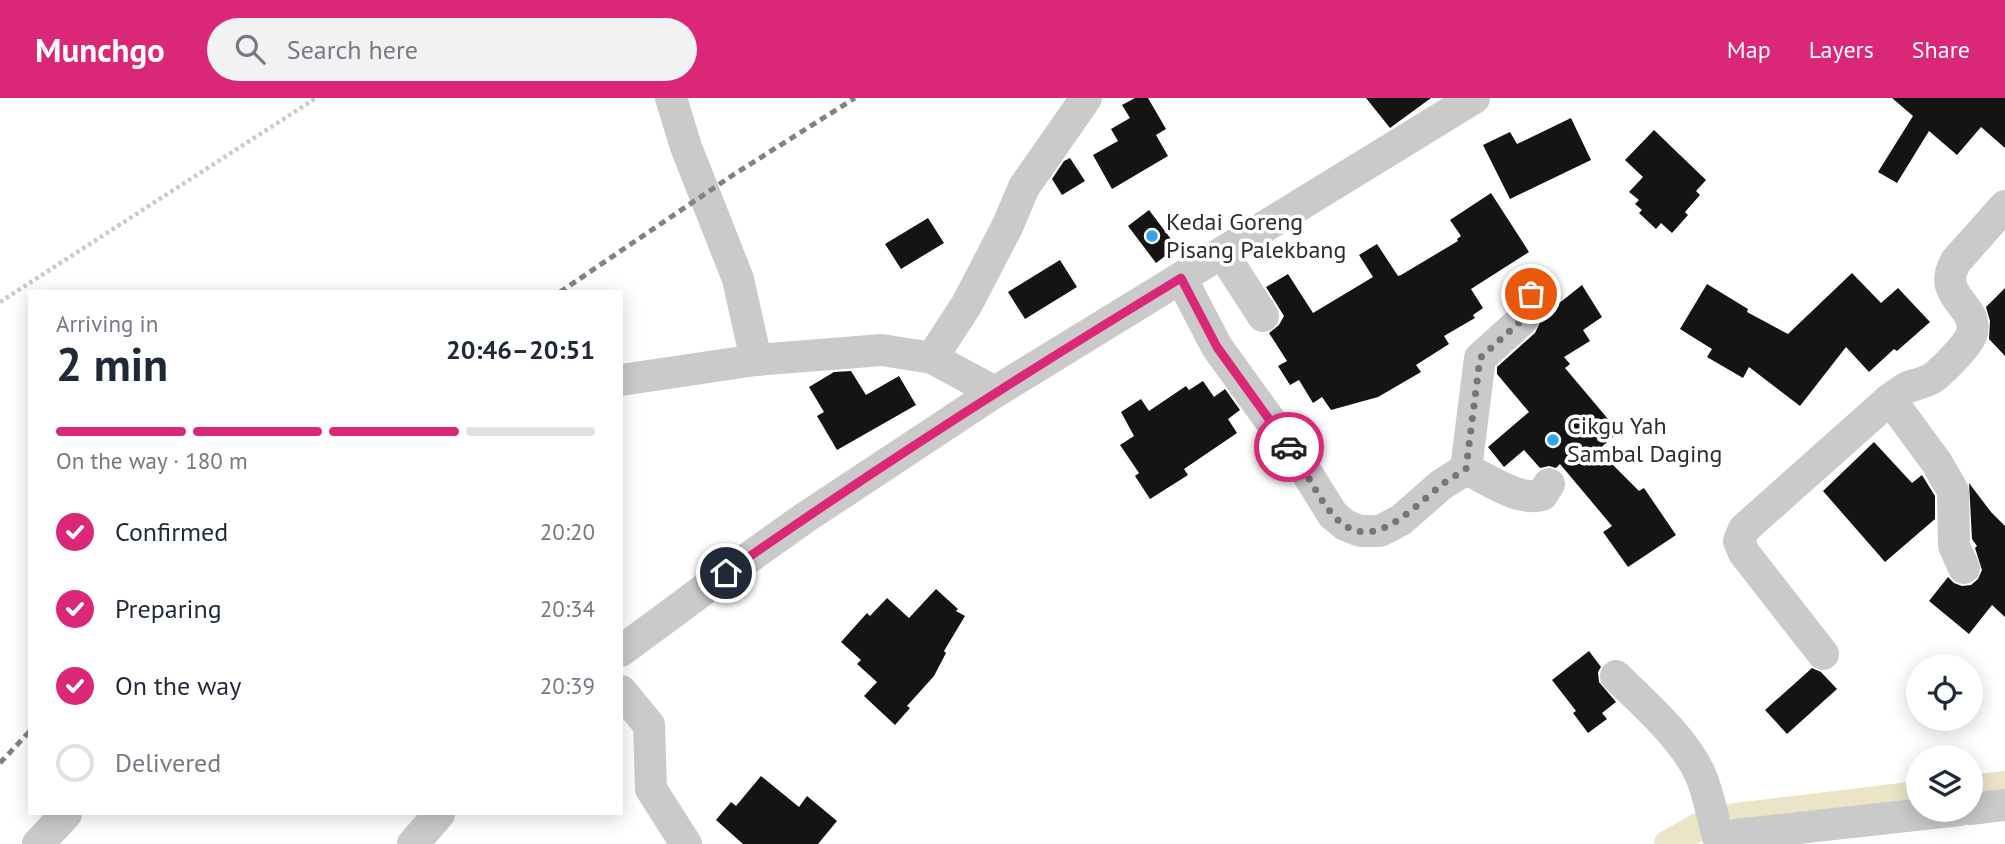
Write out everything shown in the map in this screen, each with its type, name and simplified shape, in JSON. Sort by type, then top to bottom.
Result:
[{"type":"street","points":[[671,98],[686,147],[737,279],[756,360]]},
{"type":"street","points":[[932,358],[967,304],[1007,227],[1024,187],[1086,98]]},
{"type":"street","points":[[623,649],[795,525],[995,392],[1474,98]]},
{"type":"street","points":[[1823,654],[1744,553],[1739,541],[1744,529],[1890,399],[1906,388],[1932,379],[1966,344],[1971,335],[1970,315],[1951,291],[1950,270],[2005,206]]},
{"type":"street","points":[[1223,254],[1263,316]]},
{"type":"street","points":[[1181,278],[1217,347],[1298,459],[1334,515],[1345,525],[1360,531],[1381,531],[1401,520],[1441,485],[1466,469]]},
{"type":"street","points":[[1466,469],[1480,358],[1523,319],[1531,294]]},
{"type":"street","points":[[623,380],[756,360],[882,350],[932,358],[995,392]]},
{"type":"street","points":[[1890,399],[1937,463],[1953,491],[1954,546],[1964,568]]},
{"type":"street","points":[[1466,469],[1522,497],[1542,495],[1549,484]]},
{"type":"street","points":[[1616,676],[1690,755],[1701,775],[1718,836],[1906,816]]},
{"type":"street","points":[[623,693],[649,725],[651,789],[686,844]]},
{"type":"street","points":[[1983,808],[2005,805]]},
{"type":"street","points":[[38,844],[65,815]]},
{"type":"street","points":[[413,844],[438,815]]},
{"type":"path","points":[[0,302],[316,98]]},
{"type":"building","points":[[1135,98],[1148,98],[1166,129],[1156,135],[1168,156],[1112,189],[1093,155],[1118,141],[1111,129],[1130,118],[1122,105]]},
{"type":"building","points":[[1366,98],[1431,98],[1390,128]]},
{"type":"building","points":[[1892,98],[2005,98],[2005,148],[1981,127],[1957,155],[1929,131],[1897,183],[1878,172],[1913,116]]},
{"type":"building","points":[[1571,118],[1591,160],[1510,199],[1483,145],[1510,132],[1517,144]]},
{"type":"building","points":[[1654,130],[1706,180],[1696,191],[1700,195],[1685,212],[1688,215],[1672,233],[1661,223],[1656,229],[1639,213],[1642,210],[1635,204],[1639,200],[1629,192],[1643,177],[1625,160]]},
{"type":"building","points":[[1070,158],[1085,181],[1062,195],[1052,179],[1064,161]]},
{"type":"building","points":[[1491,193],[1529,252],[1471,289],[1483,308],[1473,315],[1475,318],[1444,336],[1449,344],[1416,365],[1421,372],[1378,397],[1331,410],[1322,397],[1313,403],[1299,380],[1290,385],[1278,366],[1287,361],[1269,333],[1279,325],[1284,316],[1266,287],[1288,274],[1313,313],[1373,277],[1359,255],[1377,244],[1398,276],[1401,275],[1458,241],[1461,236],[1450,220]]},
{"type":"building","name":"Kedai Goreng Pisang Palekbang","points":[[1149,210],[1177,247],[1156,263],[1128,226]]},
{"type":"building","points":[[928,218],[944,243],[901,269],[885,244]]},
{"type":"building","points":[[1060,260],[1077,287],[1025,319],[1008,292]]},
{"type":"building","points":[[1852,273],[1881,303],[1898,288],[1930,322],[1869,372],[1846,347],[1800,406],[1749,367],[1743,378],[1707,357],[1712,349],[1680,329],[1707,284],[1748,309],[1747,312],[1788,334]]},
{"type":"building","points":[[1582,285],[1602,317],[1583,330],[1590,341],[1564,357],[1570,364],[1565,368],[1619,432],[1598,450],[1639,491],[1644,488],[1676,535],[1628,567],[1603,532],[1612,526],[1560,464],[1556,468],[1540,468],[1524,450],[1504,467],[1488,447],[1529,412],[1497,374],[1497,367],[1535,333],[1543,316]]},
{"type":"building","points":[[2005,288],[2005,356],[1989,339],[1990,321],[1986,307]]},
{"type":"building","points":[[851,371],[866,395],[899,376],[916,405],[837,450],[817,416],[824,412],[809,387],[834,372]]},
{"type":"building","points":[[1203,381],[1214,397],[1225,389],[1240,410],[1228,419],[1237,433],[1184,469],[1188,475],[1150,499],[1135,476],[1139,473],[1120,445],[1134,436],[1121,412],[1141,399],[1149,411],[1186,386],[1189,390]]},
{"type":"building","points":[[1874,442],[1912,483],[1922,475],[1935,496],[1935,519],[1885,562],[1823,491]]},
{"type":"building","points":[[1969,483],[2005,526],[2005,617],[1992,605],[1969,634],[1929,601],[1948,577],[1962,586],[1971,585],[1982,570],[1975,548],[1977,546],[1972,539]]},
{"type":"building","points":[[936,589],[958,609],[956,611],[965,616],[944,651],[946,653],[934,676],[907,706],[910,708],[895,725],[864,696],[877,682],[857,664],[861,660],[841,642],[867,613],[870,616],[887,598],[909,618]]},
{"type":"building","points":[[1589,651],[1601,667],[1598,672],[1599,682],[1616,702],[1602,713],[1607,719],[1588,733],[1573,713],[1576,711],[1552,680]]},
{"type":"building","points":[[1812,668],[1821,672],[1837,689],[1787,734],[1765,710]]},
{"type":"building","points":[[761,776],[799,807],[807,796],[837,821],[818,844],[743,844],[716,820],[731,802],[736,806]]},
{"type":"waterway","points":[[1983,788],[2005,785]]},
{"type":"waterway","points":[[1668,844],[1698,827],[1728,818],[1906,796]]},
{"type":"railway","points":[[563,290],[733,175],[855,98]]},
{"type":"railway","points":[[0,763],[28,733]]},
{"type":"way so far","points":[[1289,447],[1334,515],[1345,525],[1360,531],[1381,531],[1401,520],[1441,485],[1466,469],[1480,358],[1523,319],[1531,294]]},
{"type":"place","name":"Kedai Goreng Pisang Palekbang","points":[[1152,236]]},
{"type":"place","name":"Cikgu Yah Sambal Daging","points":[[1553,440]]},
{"type":"route","points":[[726,573],[995,392],[1181,278],[1217,347],[1289,447]]}]
